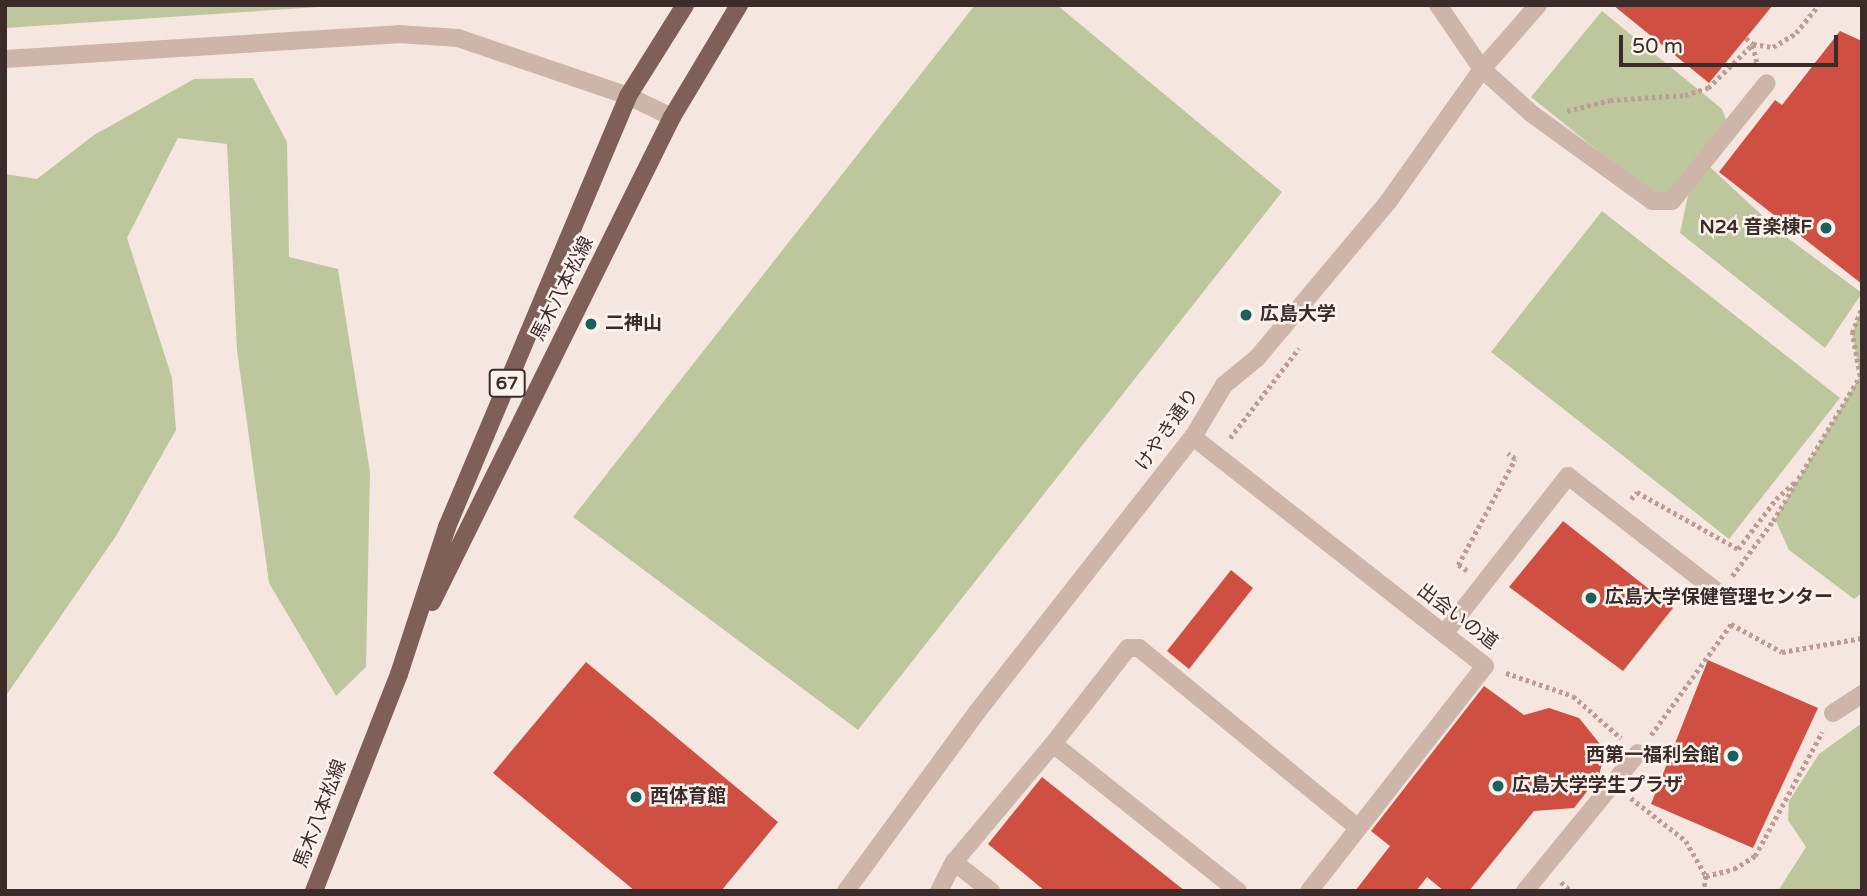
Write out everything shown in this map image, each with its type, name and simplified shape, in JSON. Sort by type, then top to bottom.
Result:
[{"type":"main road","name":"馬木八本松線","points":[[314,891],[398,674],[447,527],[628,96],[685,5]]},
{"type":"main road","name":"馬木八本松線","points":[[398,674],[672,117],[739,5]]},
{"type":"street","points":[[1438,5],[1482,69],[1532,114],[1652,201],[1672,201],[1767,83]]},
{"type":"street","name":"けやき通り","points":[[846,891],[977,712],[1193,437],[1224,385],[1257,358],[1388,202],[1482,69],[1538,5]]},
{"type":"street","points":[[5,60],[398,34],[458,38],[628,96],[672,117]]},
{"type":"street","name":"出会いの道","points":[[1193,437],[1485,666]]},
{"type":"street","points":[[1444,634],[1568,476],[1719,593]]},
{"type":"street","points":[[939,891],[954,862],[1053,744],[1128,648],[1139,648],[1358,828]]},
{"type":"street","points":[[1309,891],[1485,666]]},
{"type":"street","points":[[1833,713],[1862,694]]},
{"type":"street","points":[[1053,744],[1238,891]]},
{"type":"street","points":[[1525,891],[1638,752]]},
{"type":"street","points":[[954,862],[991,891]]},
{"type":"path","points":[[1746,38],[1753,44],[1773,47],[1796,33],[1819,5]]},
{"type":"path","points":[[1532,114],[1708,88],[1753,44]]},
{"type":"path","points":[[1719,593],[1797,480],[1860,376],[1852,333],[1862,307]]},
{"type":"path","points":[[1476,561],[1466,571],[1458,565],[1515,459],[1508,454]]},
{"type":"path","points":[[1738,549],[1776,499],[1797,480]]},
{"type":"path","points":[[1638,752],[1731,624],[1782,652],[1862,638]]},
{"type":"path","name":"出会いの道","points":[[1485,666],[1573,696],[1638,752]]},
{"type":"path","points":[[1706,876],[1734,869],[1755,856],[1833,713]]},
{"type":"path","points":[[1612,785],[1686,841],[1706,876],[1704,891]]},
{"type":"green space","points":[[5,5],[349,5],[5,28]]},
{"type":"green space","points":[[975,5],[1057,5],[1282,192],[858,730],[573,517]]},
{"type":"green space","points":[[1602,11],[1722,109],[1726,120],[1668,193],[1654,196],[1531,97]]},
{"type":"green space","points":[[253,78],[287,142],[289,257],[338,269],[370,472],[366,667],[336,696],[269,583],[237,350],[227,144],[178,138],[127,238],[172,378],[176,430],[116,536],[5,697],[5,174],[37,179],[94,135],[194,79]]},
{"type":"green space","points":[[1710,167],[1781,233],[1862,293],[1825,348],[1680,233],[1689,191]]},
{"type":"green space","points":[[1602,211],[1840,398],[1729,539],[1491,352]]},
{"type":"green space","points":[[1862,307],[1862,593],[1854,599],[1789,550],[1775,519],[1860,376],[1852,333]]},
{"type":"green space","points":[[1862,723],[1862,891],[1778,891],[1806,847],[1788,820],[1789,801],[1819,754]]},
{"type":"building","points":[[1613,5],[1773,5],[1709,83]]},
{"type":"building","name":"N24 音楽棟F","points":[[1840,31],[1862,41],[1862,284],[1719,172],[1775,100],[1782,105]]},
{"type":"building","name":"広島大学保健管理センター","points":[[1563,521],[1673,608],[1623,671],[1509,587]]},
{"type":"building","points":[[1231,570],[1253,588],[1189,669],[1167,651]]},
{"type":"building","name":"西第一福利会館","points":[[1708,660],[1818,708],[1753,848],[1651,804]]},
{"type":"building","name":"西体育館","points":[[586,662],[778,822],[721,891],[635,891],[493,773]]},
{"type":"building","name":"広島大学学生プラザ","points":[[1484,686],[1524,715],[1549,708],[1579,718],[1600,744],[1603,759],[1599,776],[1574,808],[1534,811],[1469,891],[1444,891],[1427,877],[1416,891],[1355,891],[1390,846],[1371,831]]},
{"type":"building","points":[[1042,777],[1185,891],[1045,891],[988,844]]},
{"type":"place","name":"N24 音楽棟F","points":[[1826,228]]},
{"type":"place","name":"広島大学","points":[[1246,315]]},
{"type":"place","name":"二神山","points":[[591,324]]},
{"type":"place","name":"広島大学保健管理センター","points":[[1591,598]]},
{"type":"place","name":"西第一福利会館","points":[[1733,756]]},
{"type":"place","name":"広島大学学生プラザ","points":[[1498,786]]},
{"type":"place","name":"西体育館","points":[[636,797]]}]
